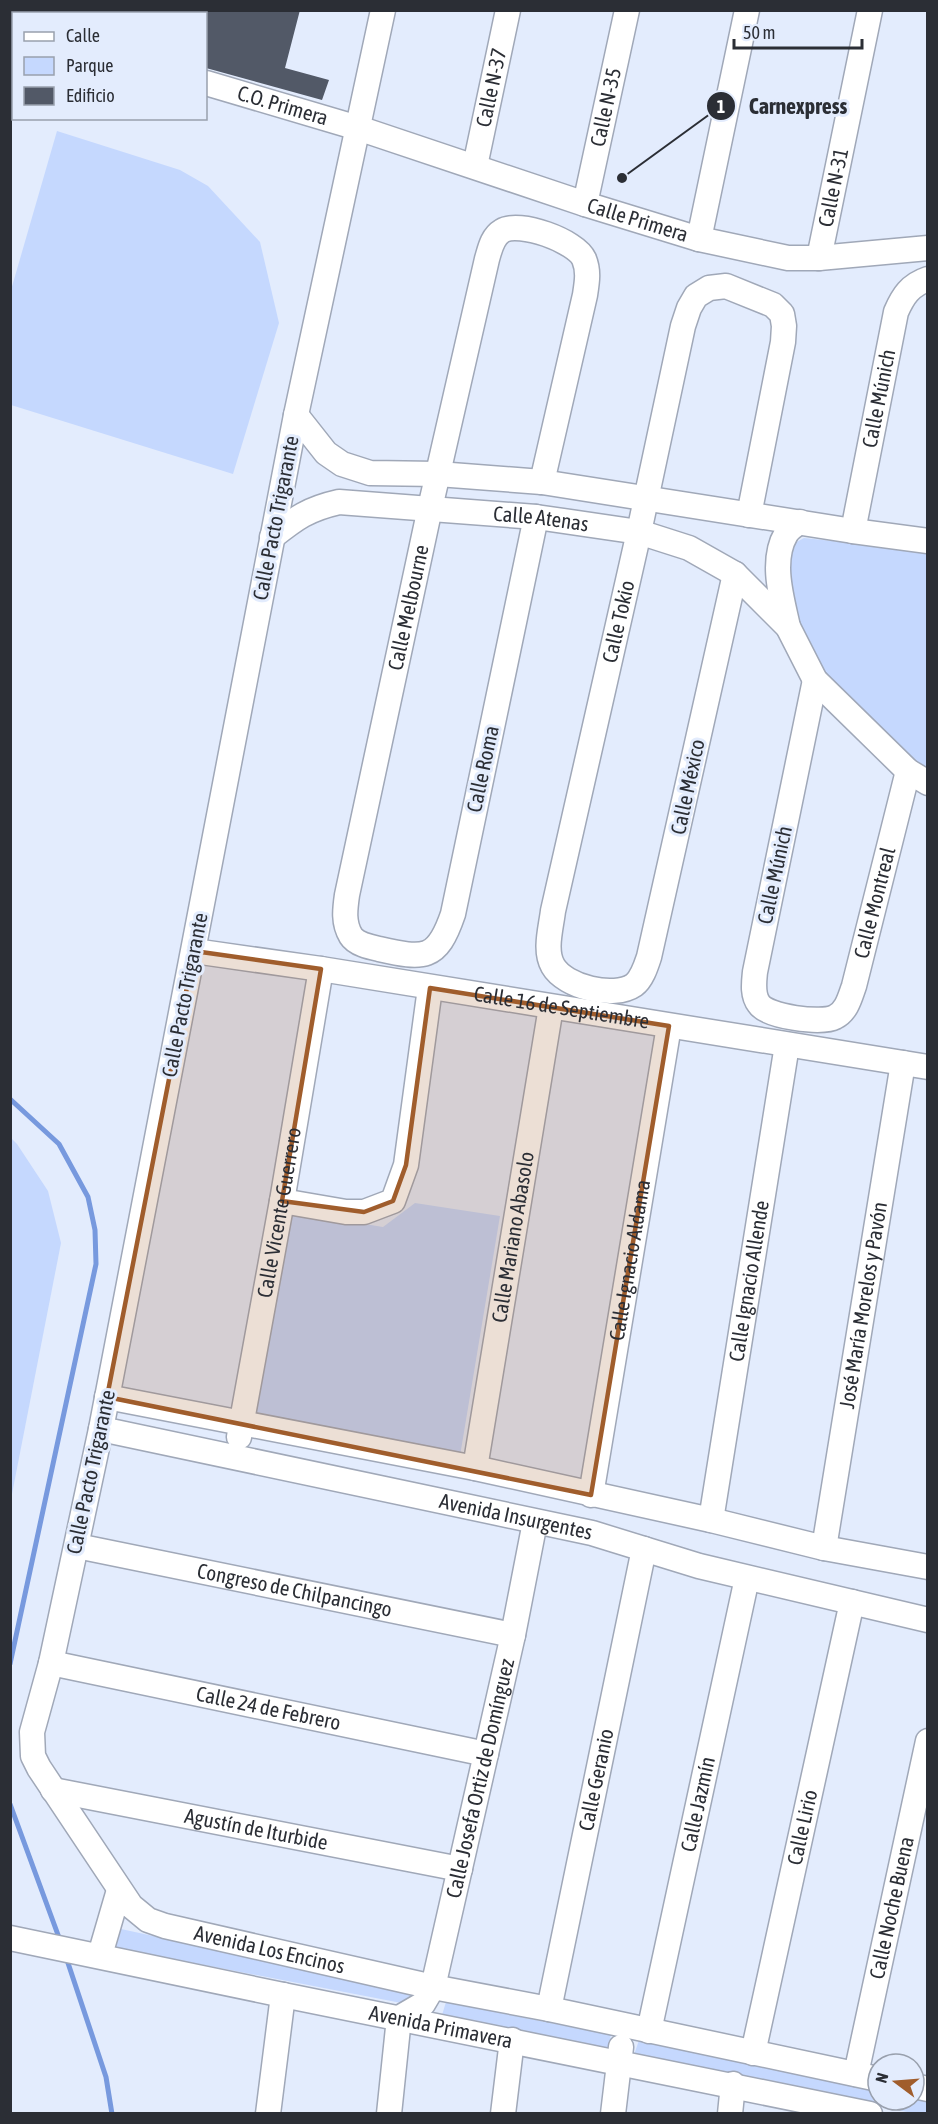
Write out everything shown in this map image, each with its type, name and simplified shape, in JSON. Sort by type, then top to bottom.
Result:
[{"type":"street","name":"Calle Pacto Trigarante","points":[[119,1890],[33,1756],[32,1732],[51,1663],[101,1429],[296,415],[383,10]]},
{"type":"street","name":"Calle N-37","points":[[475,166],[508,10]]},
{"type":"street","name":"Calle N-35","points":[[585,204],[627,10]]},
{"type":"street","points":[[699,239],[747,10]]},
{"type":"street","name":"Calle N-31","points":[[819,258],[870,10]]},
{"type":"street","name":"C.O. Primera","points":[[207,83],[358,128]]},
{"type":"street","name":"Calle Primera","points":[[358,128],[585,204],[699,239],[788,258],[819,258],[927,248]]},
{"type":"street","name":"Calle Melbourne","points":[[369,947],[352,939],[346,927],[347,895],[430,508],[487,259],[492,241],[501,231],[512,226],[553,237],[572,246],[583,256],[588,272],[585,295],[542,482]]},
{"type":"street","name":"Calle Múnich","points":[[853,531],[896,312],[903,296],[915,285],[927,279]]},
{"type":"street","name":"Calle Tokio","points":[[623,990],[596,989],[577,984],[562,976],[553,966],[549,953],[549,938],[553,911],[683,326],[696,296],[709,288],[726,286],[773,305],[782,314],[783,342],[749,515]]},
{"type":"street","name":"Calle Atenas","points":[[296,415],[326,453],[342,464],[370,473],[438,474],[542,482],[927,541]]},
{"type":"street","name":"Calle Atenas","points":[[272,537],[295,518],[315,508],[339,502],[536,517],[639,532],[689,549],[735,574],[788,627]]},
{"type":"street","name":"Calle Roma","points":[[369,947],[407,956],[421,956],[439,944],[447,932],[453,914],[536,517]]},
{"type":"street","name":"Calle Atenas","points":[[800,522],[787,532],[781,545],[779,561],[780,585],[788,627],[815,680],[918,777]]},
{"type":"street","name":"Calle México","points":[[623,990],[635,984],[643,974],[650,957],[735,574]]},
{"type":"street","name":"Calle Múnich","points":[[815,680],[754,984],[759,1006],[770,1012],[822,1021]]},
{"type":"street","name":"Calle Montreal","points":[[822,1021],[835,1017],[844,1010],[854,986],[918,777]]},
{"type":"street","name":"Calle 16 de Septiembre","points":[[194,951],[321,969],[927,1067]]},
{"type":"street","name":"Calle Vicente Guerrero","points":[[234,1457],[282,1201],[321,969]]},
{"type":"street","points":[[282,1201],[346,1212],[364,1212],[393,1201],[405,1165],[430,988]]},
{"type":"street","name":"Calle Mariano Abasolo","points":[[475,1468],[551,1007]]},
{"type":"street","name":"Calle Ignacio Aldama","points":[[591,1495],[669,1026]]},
{"type":"street","name":"Calle Ignacio Allende","points":[[711,1520],[787,1045]]},
{"type":"street","name":"José María Morelos y Pavón","points":[[824,1548],[903,1063]]},
{"type":"street","name":"Avenida Insurgentes","points":[[107,1397],[475,1468],[711,1520],[824,1548],[927,1568]]},
{"type":"street","name":"Avenida Insurgentes","points":[[101,1429],[592,1533],[747,1578],[927,1620]]},
{"type":"street","name":"Calle Josefa Ortiz de Domínguez","points":[[399,2018],[423,2004],[433,1987],[513,1635],[535,1522]]},
{"type":"street","name":"Congreso de Chilpancingo","points":[[77,1546],[513,1635]]},
{"type":"street","name":"Calle Geranio","points":[[549,2009],[644,1549]]},
{"type":"street","name":"Calle Jazmín","points":[[649,2031],[747,1578]]},
{"type":"street","name":"Calle Lirio","points":[[753,2053],[852,1602]]},
{"type":"street","name":"Calle 24 de Febrero","points":[[51,1663],[486,1754]]},
{"type":"street","name":"Calle Noche Buena","points":[[871,2052],[927,1741]]},
{"type":"street","name":"Agustín de Iturbide","points":[[53,1790],[459,1869]]},
{"type":"street","points":[[96,1954],[119,1890]]},
{"type":"street","name":"Avenida Los Encinos","points":[[119,1890],[138,1914],[165,1926],[433,1987]]},
{"type":"street","name":"Avenida Primavera","points":[[18,1939],[283,1995],[733,2084],[845,2111],[870,2114]]},
{"type":"street","name":"Avenida Primavera","points":[[433,1987],[866,2076]]},
{"type":"street","points":[[268,2114],[283,1995]]},
{"type":"street","points":[[389,2114],[399,2018]]},
{"type":"street","points":[[613,2114],[625,2026]]},
{"type":"street","points":[[503,2114],[512,2040]]},
{"type":"street","points":[[730,2114],[733,2084]]},
{"type":"highlighted area","points":[[194,951],[321,969],[282,1201],[364,1212],[393,1201],[406,1165],[430,988],[669,1026],[591,1495],[107,1397]]},
{"type":"green space","points":[[57,131],[180,170],[208,186],[260,242],[279,323],[233,474],[11,405],[11,290]]},
{"type":"green space","points":[[804,538],[927,551],[927,770],[920,768],[817,676],[791,607],[786,561],[791,545]]},
{"type":"green space","points":[[11,1138],[48,1191],[61,1243],[11,1499]]},
{"type":"green space","points":[[415,1203],[500,1216],[460,1456],[256,1412],[287,1211],[383,1227]]},
{"type":"green space","points":[[121,1929],[420,1994],[417,2006],[116,1948]]},
{"type":"green space","points":[[446,2002],[611,2035],[608,2049],[442,2015]]},
{"type":"green space","points":[[639,2040],[866,2087],[866,2103],[634,2055]]},
{"type":"green space","points":[[927,2100],[927,2113],[907,2112],[926,2112]]},
{"type":"building","points":[[206,10],[300,10],[285,68],[329,80],[322,100],[207,68]]},
{"type":"waterway","points":[[10,1099],[59,1144],[88,1197],[95,1230],[96,1264],[10,1664]]},
{"type":"waterway","points":[[10,1804],[61,1943]]},
{"type":"waterway","points":[[66,1957],[106,2077],[112,2114]]},
{"type":"place","name":"Carnexpress","points":[[622,178]]}]
